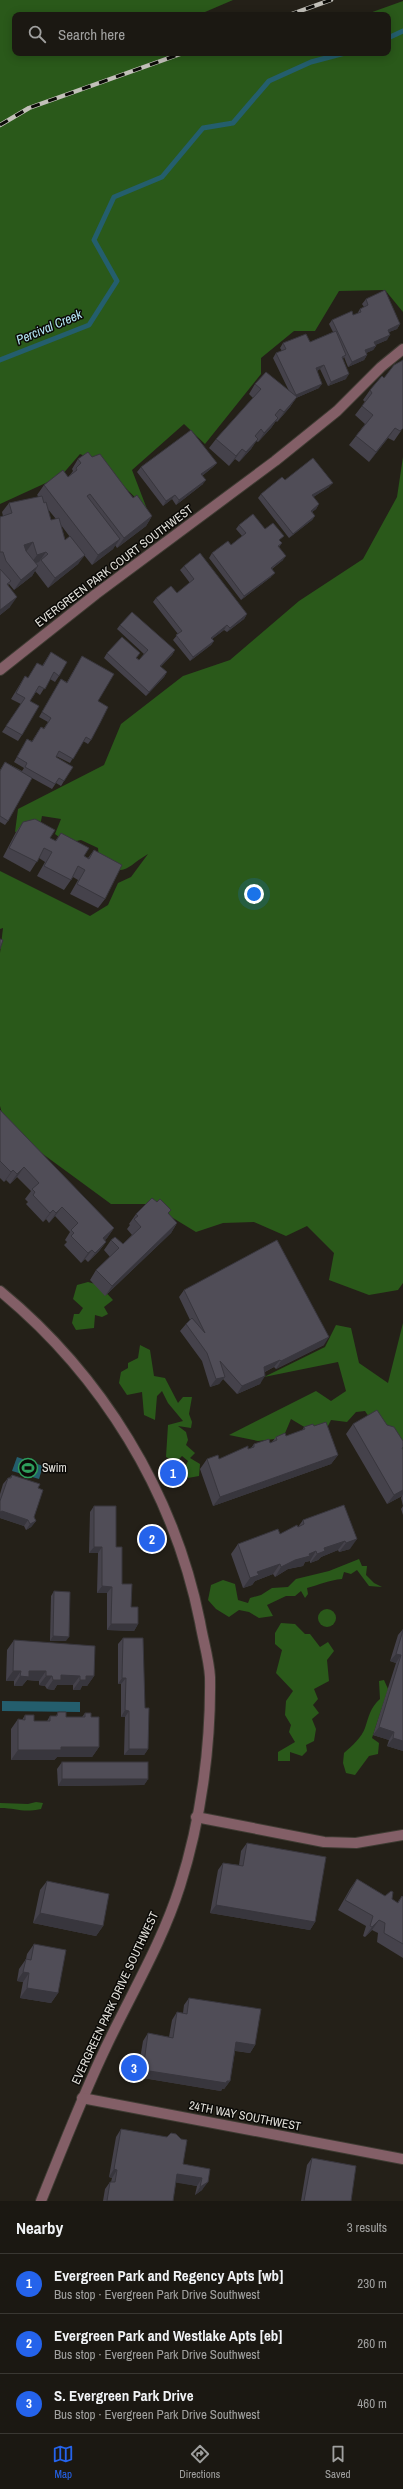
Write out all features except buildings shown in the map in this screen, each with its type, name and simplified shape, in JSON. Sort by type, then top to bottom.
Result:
[{"type":"street","name":"EVERGREEN PARK COURT SOUTHWEST","points":[[0,670],[102,590],[245,484],[337,411],[381,367],[403,349]]},
{"type":"street","name":"EVERGREEN PARK DRIVE SOUTHWEST","points":[[0,1291],[25,1312],[70,1358],[106,1403],[150,1475],[191,1580],[210,1675],[206,1768],[180,1887],[166,1924],[82,2098],[41,2201]]},
{"type":"street","points":[[196,1817],[324,1842],[356,1843],[403,1835]]},
{"type":"street","name":"24TH WAY SOUTHWEST","points":[[82,2098],[403,2159]]},
{"type":"green space","points":[[0,0],[233,0],[205,12],[12,12],[12,56],[391,56],[391,12],[372,12],[403,1],[403,312],[385,290],[339,291],[315,331],[294,331],[261,358],[261,374],[205,444],[184,424],[132,470],[147,509],[99,462],[80,454],[61,476],[0,504]]},
{"type":"green space","points":[[403,457],[403,1283],[398,1290],[369,1295],[329,1280],[334,1253],[307,1226],[286,1236],[254,1222],[223,1223],[196,1232],[150,1204],[111,1204],[6,1127],[0,1106],[0,953],[3,928],[0,929],[0,871],[90,916],[108,905],[118,883],[131,877],[148,854],[125,869],[115,869],[99,859],[98,848],[81,840],[67,843],[55,834],[61,819],[42,816],[40,826],[15,832],[18,809],[104,765],[121,724],[183,676],[230,660],[299,601],[363,559],[397,497]]},
{"type":"green space","points":[[88,1282],[99,1285],[113,1300],[104,1307],[108,1314],[102,1317],[95,1315],[94,1328],[76,1330],[72,1323],[74,1314],[79,1314],[83,1308],[73,1299],[77,1285]]},
{"type":"green space","points":[[403,1323],[403,1468],[365,1411],[356,1412],[347,1422],[331,1420],[325,1432],[306,1428],[291,1419],[283,1438],[258,1441],[229,1435],[316,1391],[331,1401],[346,1391],[338,1362],[264,1377],[325,1347],[336,1325],[351,1328],[359,1363],[388,1383]]},
{"type":"green space","points":[[140,1345],[150,1350],[154,1376],[165,1378],[178,1403],[183,1397],[192,1397],[189,1414],[192,1422],[191,1428],[178,1426],[186,1432],[188,1440],[186,1445],[195,1453],[190,1458],[200,1464],[199,1476],[188,1478],[181,1471],[183,1471],[188,1461],[182,1456],[176,1462],[166,1457],[168,1425],[183,1421],[168,1403],[162,1391],[157,1396],[155,1420],[144,1415],[142,1392],[127,1395],[119,1383],[121,1372],[128,1368],[128,1363],[138,1358]]},
{"type":"green space","points":[[359,1559],[362,1566],[367,1566],[366,1575],[374,1583],[382,1587],[369,1586],[357,1570],[351,1574],[344,1572],[342,1579],[328,1581],[307,1588],[308,1594],[305,1598],[301,1591],[295,1596],[286,1596],[267,1605],[273,1616],[259,1618],[249,1612],[239,1610],[229,1617],[216,1609],[208,1600],[211,1585],[223,1580],[235,1584],[238,1600],[248,1603],[250,1598],[261,1595],[272,1588],[288,1587],[296,1579],[329,1571]]},
{"type":"green space","points":[[323,1609],[331,1609],[336,1614],[334,1625],[331,1627],[323,1627],[318,1622],[318,1614]]},
{"type":"green space","points":[[281,1623],[295,1624],[305,1634],[310,1634],[320,1647],[328,1642],[334,1651],[327,1660],[329,1681],[314,1689],[318,1699],[313,1705],[319,1713],[312,1719],[316,1729],[314,1741],[306,1745],[307,1751],[302,1756],[290,1752],[290,1761],[278,1761],[278,1752],[295,1742],[289,1732],[291,1725],[285,1715],[286,1701],[293,1691],[276,1673],[282,1650],[275,1644],[275,1633]]},
{"type":"green space","points":[[384,1680],[388,1689],[372,1738],[379,1743],[378,1754],[369,1756],[355,1775],[346,1773],[343,1763],[344,1753],[362,1735],[372,1709],[380,1699],[379,1681]]},
{"type":"green space","points":[[36,1802],[43,1803],[41,1809],[24,1810],[0,1808],[0,1803],[28,1804]]},
{"type":"water","name":"Swim","points":[[17,1457],[43,1466],[39,1479],[12,1471]]},
{"type":"water","points":[[2,1701],[80,1702],[80,1712],[2,1711]]},
{"type":"waterway","name":"Percival Creek","points":[[391,37],[403,31]]},
{"type":"waterway","name":"Percival Creek","points":[[0,360],[89,325],[117,281],[94,240],[114,197],[162,177],[203,128],[233,123],[269,81],[311,62],[334,56]]},
{"type":"railway","points":[[297,12],[331,0]]},
{"type":"railway","points":[[0,125],[29,108],[175,56]]},
{"type":"place","name":"Swim","points":[[28,1468]]},
{"type":"place","name":"Evergreen Park and Regency Apts [wb]","points":[[173,1473]]},
{"type":"place","name":"Evergreen Park and Westlake Apts [eb]","points":[[152,1539]]},
{"type":"place","name":"S. Evergreen Park Drive","points":[[134,2068]]}]
